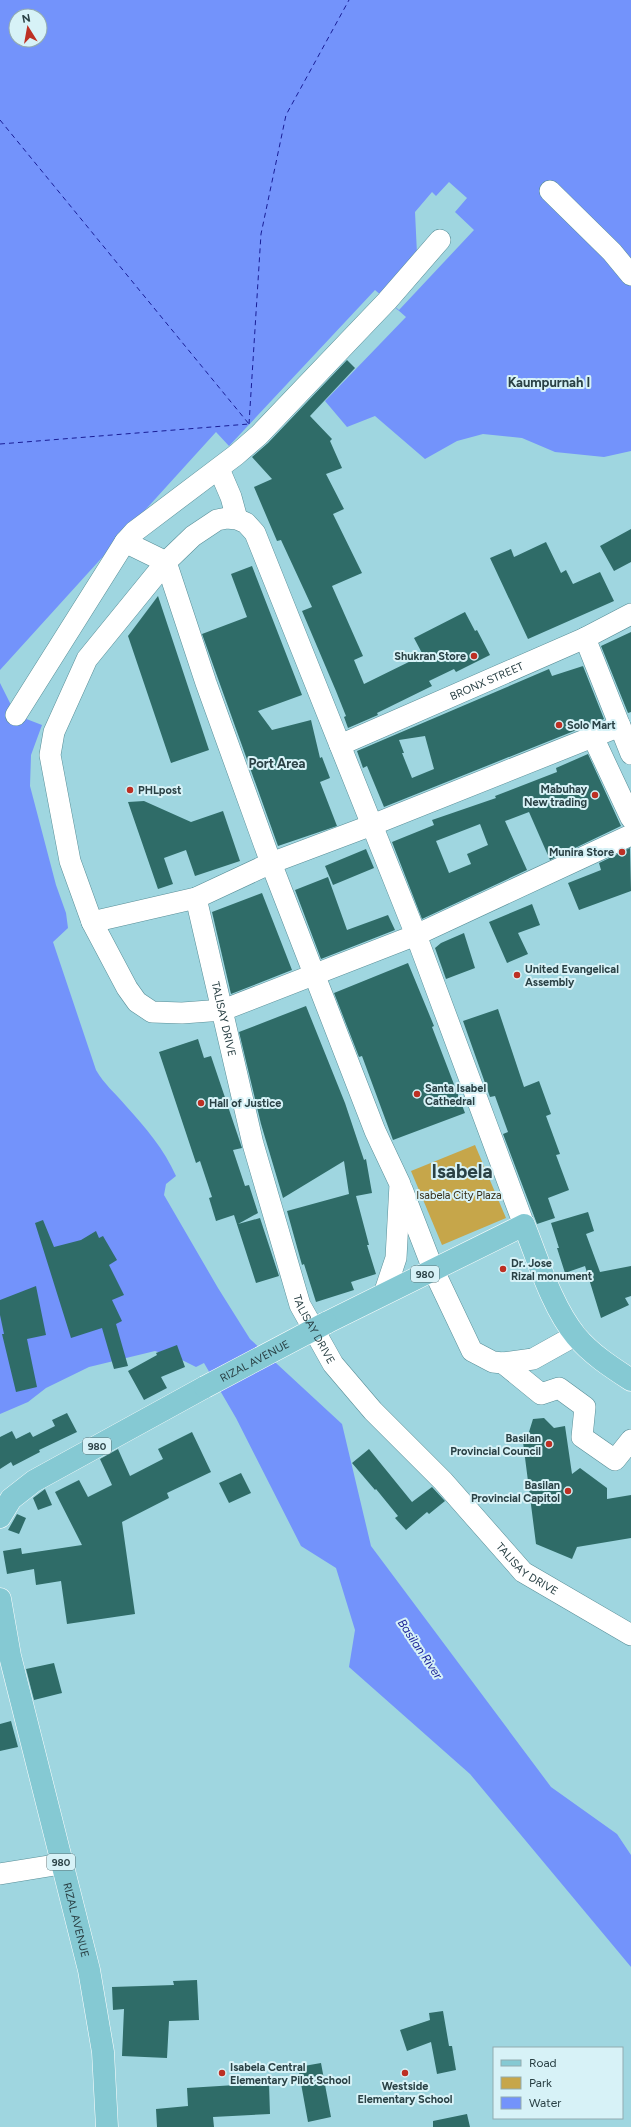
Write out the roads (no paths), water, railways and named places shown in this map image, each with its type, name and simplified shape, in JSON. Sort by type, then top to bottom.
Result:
[{"type":"main road","name":"RIZAL AVENUE","points":[[0,1517],[11,1499],[34,1481],[205,1387],[326,1323],[524,1225]]},
{"type":"main road","points":[[524,1225],[554,1298],[576,1335],[591,1351],[631,1380]]},
{"type":"main road","name":"RIZAL AVENUE","points":[[0,1599],[10,1656],[61,1864],[75,1908],[89,1970],[102,2044],[107,2127]]},
{"type":"street","points":[[550,191],[612,252],[631,275]]},
{"type":"street","points":[[16,715],[125,542],[134,532],[219,469],[254,430],[387,301],[440,240]]},
{"type":"street","points":[[219,469],[231,497],[237,519]]},
{"type":"street","points":[[524,1225],[416,935],[255,533],[246,523],[237,519],[227,518],[217,520],[193,536],[166,562],[86,659],[54,732],[50,755],[70,861],[92,922],[127,988],[142,1005],[152,1012],[182,1013],[223,1010],[416,935],[631,835]]},
{"type":"street","points":[[125,542],[166,562],[206,683],[271,863],[315,973],[375,1131],[400,1184],[433,1269],[472,1351],[492,1362],[503,1363],[533,1359],[576,1335]]},
{"type":"street","name":"BRONX STREET","points":[[340,745],[585,638],[631,614]]},
{"type":"street","points":[[585,638],[631,754]]},
{"type":"street","points":[[92,922],[196,898],[271,863],[372,825],[620,726]]},
{"type":"street","points":[[593,737],[631,818]]},
{"type":"street","name":"TALISAY DRIVE","points":[[196,898],[253,1144],[300,1306],[333,1364],[373,1412],[443,1481],[524,1572],[631,1635]]},
{"type":"street","points":[[384,1294],[396,1258],[400,1184]]},
{"type":"street","points":[[503,1363],[541,1394],[559,1388],[585,1407],[582,1437],[615,1460],[631,1440]]},
{"type":"street","points":[[0,1874],[61,1864]]},
{"type":"water","points":[[0,0],[631,0],[631,451],[604,457],[555,452],[522,438],[483,434],[457,441],[425,459],[375,416],[347,427],[325,401],[406,317],[375,290],[229,446],[216,432],[0,670]]},
{"type":"water","name":"Basilan River","points":[[0,683],[16,715],[42,725],[31,755],[30,786],[56,885],[66,913],[68,928],[53,942],[96,1070],[106,1084],[147,1131],[166,1157],[176,1176],[166,1184],[164,1195],[218,1288],[250,1339],[342,1424],[371,1546],[551,1787],[617,1834],[631,1855],[631,1967],[470,1774],[349,1667],[355,1630],[336,1568],[301,1546],[236,1418],[204,1363],[196,1367],[178,1358],[155,1351],[89,1367],[46,1388],[28,1402],[0,1414]]},
{"type":"place","name":"Shukran Store","points":[[474,656]]},
{"type":"place","name":"Solo Mart","points":[[559,725]]},
{"type":"place","name":"PHLpost","points":[[130,790]]},
{"type":"place","name":"Mabuhay New trading","points":[[595,795]]},
{"type":"place","name":"Munira Store","points":[[622,852]]},
{"type":"place","name":"United Evangelical Assembly","points":[[517,975]]},
{"type":"place","name":"Santa Isabel Cathedral","points":[[417,1094]]},
{"type":"place","name":"Hall of Justice","points":[[201,1103]]},
{"type":"place","name":"Dr. Jose Rizal monument","points":[[503,1269]]},
{"type":"place","name":"Basilan Provincial Council","points":[[549,1444]]},
{"type":"place","name":"Basilan Provincial Capitol","points":[[568,1491]]},
{"type":"place","name":"Isabela Central Elementary Pilot School","points":[[222,2073]]},
{"type":"place","name":"Westside Elementary School","points":[[405,2073]]},
{"type":"district","name":"Kaumpurnah I","points":[[549,382]]},
{"type":"district","name":"Port Area","points":[[277,763]]},
{"type":"district","name":"Isabela","points":[[462,1171]]},
{"type":"park label","name":"Isabela City Plaza","points":[[459,1195]]}]
